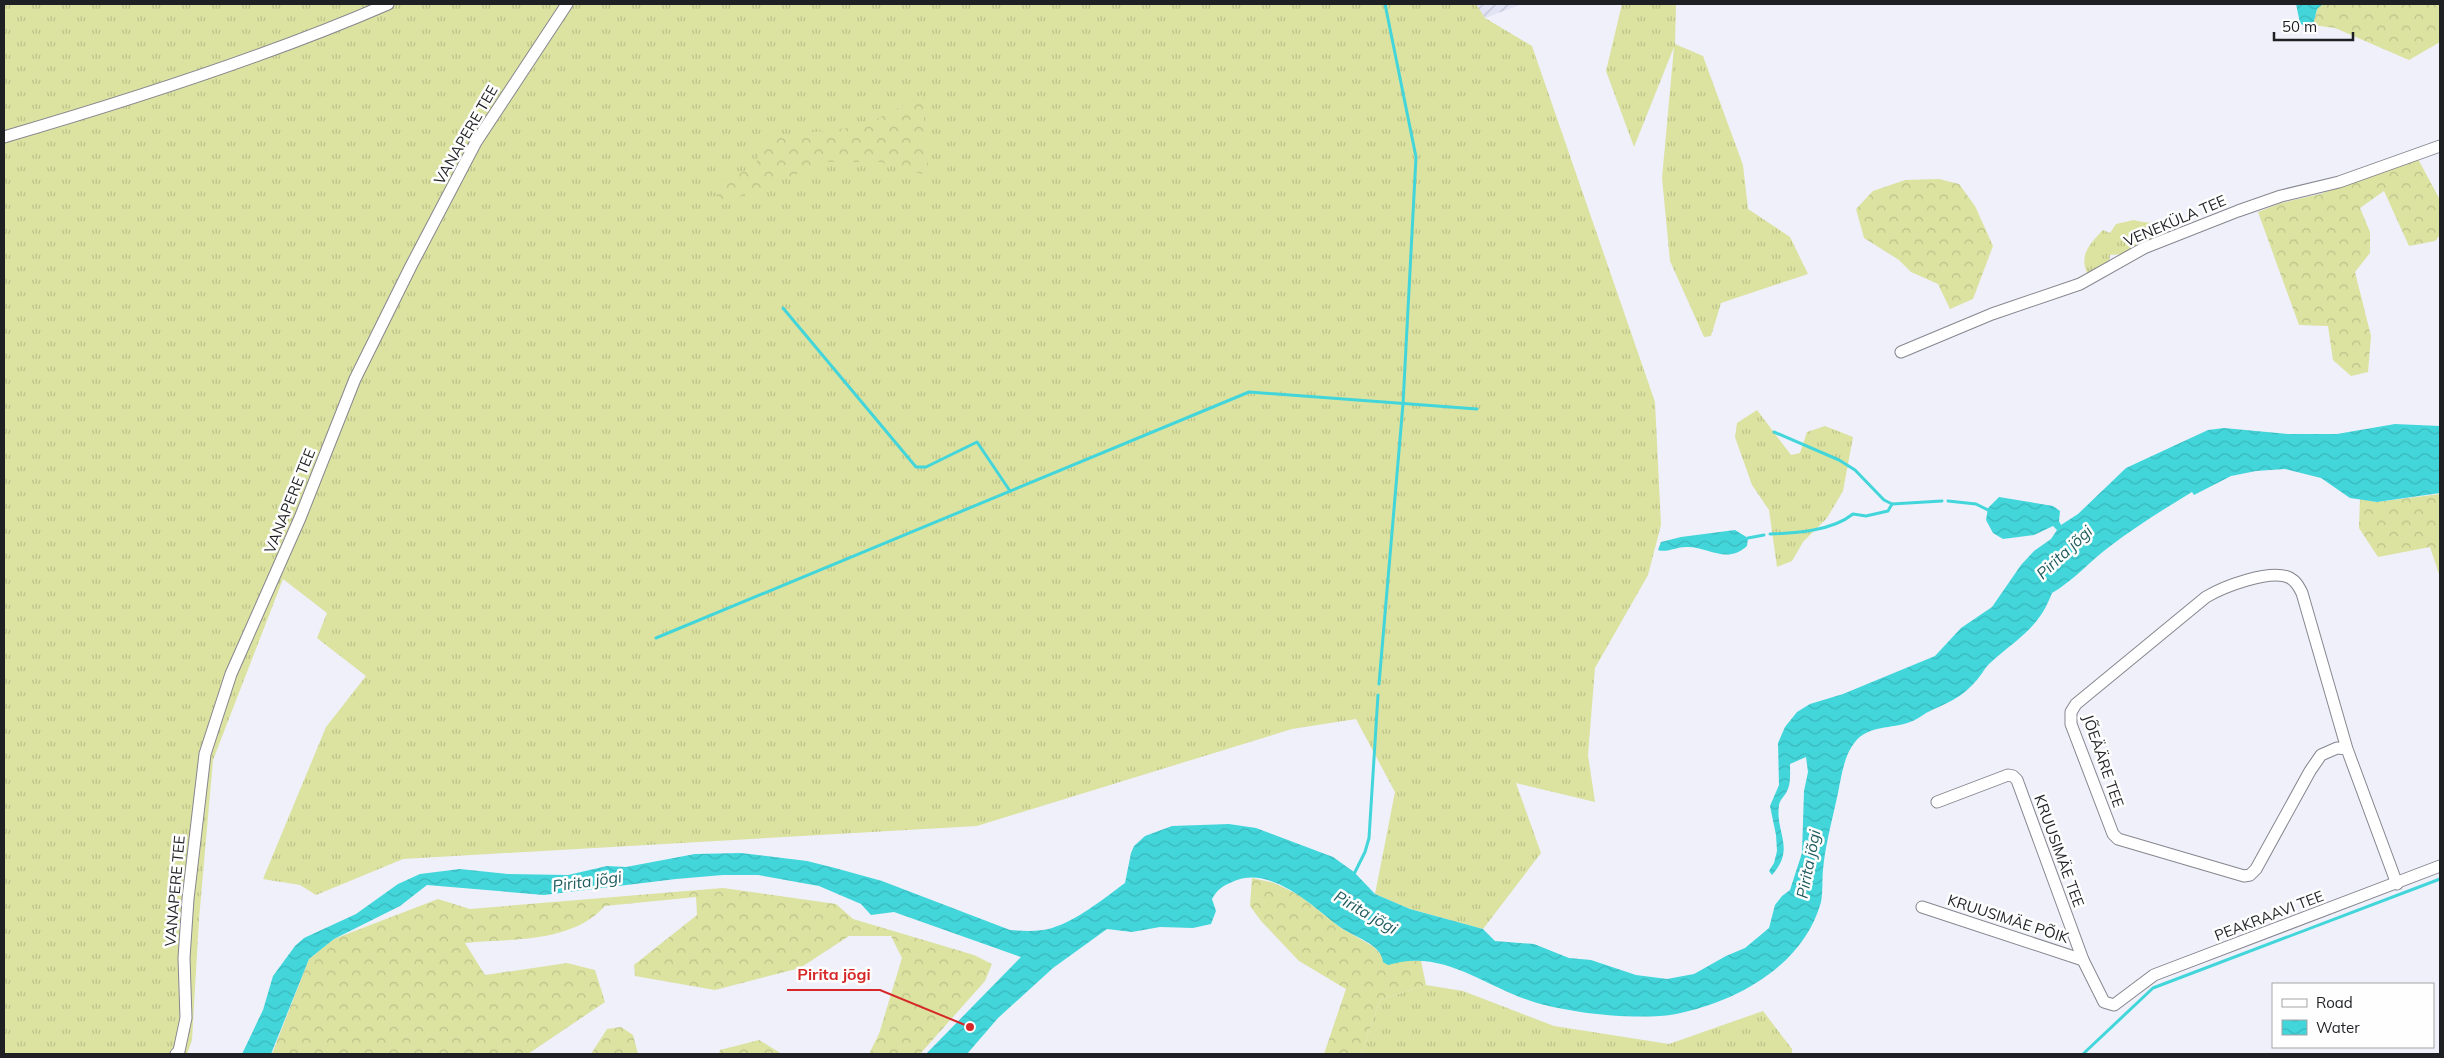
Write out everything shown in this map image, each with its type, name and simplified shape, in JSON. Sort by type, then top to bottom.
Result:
[{"type":"street","points":[[4,137],[176,82],[323,31],[388,4]]},
{"type":"street","name":"VANAPERE TEE","points":[[176,1054],[179,1051],[186,1018],[184,958],[188,899],[204,764],[231,674],[300,518],[355,379],[407,275],[476,142],[567,4]]},
{"type":"street","name":"VENEKÜLA TEE","points":[[1901,352],[1992,314],[2080,284],[2144,248],[2238,211],[2281,196],[2339,182],[2440,146]]},
{"type":"street","name":"JÕEÄÄRE TEE","points":[[2347,749],[2337,748],[2321,755],[2310,771],[2256,869],[2250,875],[2244,876],[2118,839],[2113,834],[2071,724],[2071,712],[2076,704],[2206,597],[2240,582],[2260,577],[2284,576],[2296,583],[2302,594],[2347,749],[2396,884]]},
{"type":"street","name":"KRUUSIMÄE TEE","points":[[1937,802],[2008,775],[2013,776],[2017,780],[2084,960],[2104,1002],[2114,1005]]},
{"type":"street","name":"PEAKRAAVI TEE","points":[[2114,1005],[2154,975],[2440,866]]},
{"type":"street","name":"KRUUSIMÄE PÕIK","points":[[1922,907],[2084,960]]},
{"type":"shaded area","points":[[1476,4],[1522,4],[1485,18]]},
{"type":"green space","points":[[4,4],[1476,4],[1485,18],[1532,46],[1655,402],[1661,525],[1648,575],[1595,668],[1588,755],[1595,802],[1516,783],[1541,853],[1483,929],[1410,909],[1375,894],[1395,792],[1356,719],[1292,729],[977,826],[403,859],[316,895],[300,885],[263,879],[326,727],[366,676],[317,638],[327,613],[283,579],[213,760],[199,919],[192,1040],[187,1054],[4,1054]]},
{"type":"green space","points":[[1622,4],[1676,4],[1675,44],[1703,56],[1743,165],[1748,209],[1790,237],[1808,274],[1721,303],[1711,336],[1704,337],[1670,261],[1662,178],[1674,47],[1634,147],[1606,71]]},
{"type":"green space","points":[[2323,4],[2440,4],[2440,42],[2409,60],[2335,28],[2313,25],[2317,9]]},
{"type":"green space","points":[[922,95],[929,176],[881,162],[828,162],[731,200],[717,199],[714,184],[755,167],[765,138],[864,126]]},
{"type":"green space","points":[[2418,159],[2440,200],[2440,235],[2435,241],[2409,246],[2384,191],[2360,208],[2370,232],[2370,253],[2355,272],[2371,336],[2368,372],[2351,376],[2333,360],[2328,326],[2299,325],[2258,212],[2281,203],[2320,194]]},
{"type":"green space","points":[[1939,179],[1959,184],[1975,206],[1993,246],[1973,299],[1950,309],[1938,284],[1911,272],[1899,260],[1864,238],[1856,209],[1873,191],[1905,180]]},
{"type":"green space","points":[[2134,220],[2157,224],[2163,227],[2161,237],[2123,254],[2110,255],[2109,263],[2088,275],[2084,262],[2085,256],[2094,240],[2103,230],[2110,233],[2116,224]]},
{"type":"green space","points":[[1757,410],[1791,455],[1800,453],[1807,432],[1825,426],[1853,437],[1843,491],[1827,518],[1803,542],[1792,561],[1777,567],[1769,510],[1752,485],[1735,437],[1737,423]]},
{"type":"green space","points":[[2440,494],[2440,577],[2430,547],[2378,557],[2359,528],[2360,499],[2377,502]]},
{"type":"green space","points":[[1252,878],[1274,883],[1299,895],[1341,928],[1374,947],[1382,956],[1399,961],[1421,961],[1426,985],[1380,1000],[1361,1054],[1324,1054],[1346,989],[1299,961],[1261,921],[1250,906]]},
{"type":"green space","points":[[723,888],[836,904],[853,919],[974,955],[992,964],[985,981],[920,1054],[869,1054],[879,1034],[902,958],[891,936],[849,936],[800,968],[715,990],[635,976],[634,965],[697,915],[696,897],[605,906],[591,918],[575,927],[558,933],[540,937],[465,943],[485,975],[567,963],[595,970],[605,1002],[528,1054],[272,1054],[309,959],[334,939],[438,899],[470,909]]},
{"type":"green space","points":[[1426,985],[1463,991],[1554,1026],[1669,1044],[1763,1011],[1792,1049],[1792,1054],[1361,1054],[1380,1000]]},
{"type":"green space","points":[[621,1027],[633,1035],[638,1054],[591,1054],[607,1029]]},
{"type":"green space","points":[[759,1040],[782,1054],[719,1054],[720,1050]]},
{"type":"water","points":[[2296,4],[2323,4],[2317,9],[2313,25],[2304,26],[2300,23]]},
{"type":"water","points":[[2395,424],[2440,426],[2440,493],[2377,502],[2350,498],[2321,478],[2285,469],[2256,471],[2231,476],[2194,495],[2192,492],[2119,540],[2052,593],[2033,625],[1989,664],[1977,680],[1963,693],[1912,721],[1873,730],[1860,737],[1847,755],[1842,771],[1825,853],[1821,902],[1812,924],[1800,944],[1784,962],[1765,977],[1744,990],[1699,1008],[1660,1016],[1603,1015],[1564,1009],[1531,1001],[1444,965],[1426,961],[1408,961],[1388,965],[1383,962],[1381,955],[1372,945],[1345,931],[1290,890],[1261,878],[1247,878],[1232,882],[1216,893],[1212,899],[1216,911],[1211,924],[1193,928],[1160,927],[1132,932],[1107,929],[1053,968],[998,1018],[967,1054],[926,1054],[1021,957],[894,912],[871,915],[861,904],[819,886],[758,875],[723,875],[544,895],[427,885],[400,906],[334,939],[309,959],[271,1054],[242,1054],[263,1010],[273,976],[295,946],[304,938],[356,914],[398,884],[420,874],[460,869],[508,874],[568,875],[607,866],[626,867],[695,854],[741,853],[807,861],[835,868],[882,881],[1010,930],[1036,931],[1052,928],[1071,920],[1125,883],[1134,846],[1145,836],[1172,826],[1229,824],[1256,828],[1333,857],[1354,872],[1375,894],[1410,909],[1483,929],[1495,941],[1534,944],[1569,958],[1591,960],[1636,975],[1667,979],[1694,974],[1726,956],[1745,948],[1769,928],[1775,905],[1790,890],[1802,853],[1804,791],[1808,772],[1806,757],[1790,764],[1789,785],[1779,805],[1784,848],[1783,857],[1772,875],[1769,871],[1774,863],[1777,851],[1770,806],[1779,785],[1778,743],[1785,727],[1797,712],[1810,704],[1843,694],[1935,656],[1961,628],[1992,607],[2021,565],[2034,551],[2051,539],[2057,530],[2053,526],[2034,535],[2003,539],[1993,533],[1986,520],[1988,508],[1999,497],[2053,506],[2060,511],[2059,521],[2061,525],[2078,514],[2126,468],[2208,430],[2224,428],[2288,434],[2337,434]]},
{"type":"water","points":[[1735,530],[1748,538],[1747,546],[1732,554],[1717,553],[1694,547],[1665,551],[1658,550],[1661,542],[1681,537]]},
{"type":"waterway","points":[[1379,684],[1403,404],[1416,157],[1385,4]]},
{"type":"waterway","points":[[783,308],[916,467],[926,467],[977,442],[1010,491]]},
{"type":"waterway","points":[[656,638],[1249,392],[1477,409]]},
{"type":"waterway","points":[[1774,432],[1839,460],[1855,470],[1884,500],[1892,504],[1942,501]]},
{"type":"waterway","points":[[1948,501],[1976,504],[1988,510]]},
{"type":"waterway","points":[[1770,534],[1802,532],[1824,528],[1853,514],[1866,516],[1888,511],[1892,504]]},
{"type":"waterway","points":[[1748,538],[1764,535]]},
{"type":"waterway","points":[[1353,876],[1365,852],[1369,838],[1378,695]]},
{"type":"waterway","points":[[2083,1054],[2153,988],[2440,879]]},
{"type":"place","name":"Pirita jõgi","points":[[970,1027]]}]
